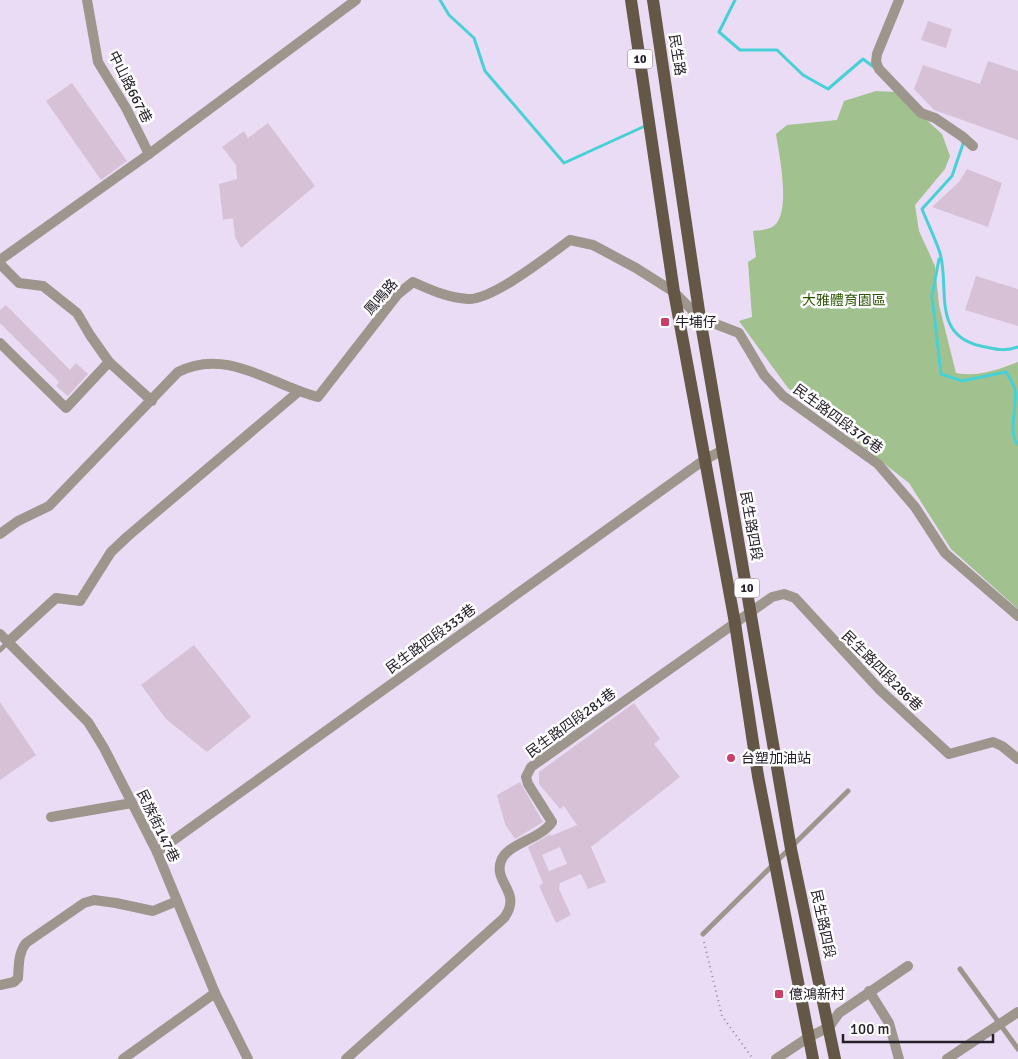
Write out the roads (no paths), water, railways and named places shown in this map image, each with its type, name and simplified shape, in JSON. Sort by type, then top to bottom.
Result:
[{"type":"main road","name":"10","points":[[631,0],[674,292],[734,623],[758,776],[812,1059]]},
{"type":"main road","name":"民生路","points":[[653,0],[671,115]]},
{"type":"main road","name":"民生路四段","points":[[671,115],[700,318],[791,849],[835,1059]]},
{"type":"street","name":"中山路667巷","points":[[87,0],[98,62],[126,108],[149,154]]},
{"type":"street","points":[[0,260],[149,154],[356,0]]},
{"type":"street","points":[[900,0],[877,54],[876,62],[879,69],[921,113],[935,118],[964,137],[973,146]]},
{"type":"street","name":"鳳鳴路","points":[[0,534],[18,521],[49,506],[178,372],[190,366],[207,363],[237,366],[298,392],[318,397],[398,294],[413,282],[444,295],[470,299],[492,292],[527,271],[570,240],[593,245],[674,292],[700,318]]},
{"type":"street","points":[[0,264],[19,282],[43,286],[77,313],[90,336],[109,362],[152,401]]},
{"type":"street","name":"民生路四段376巷","points":[[700,318],[739,333],[764,375],[782,396],[878,464],[915,507],[945,553],[1018,616]]},
{"type":"street","points":[[0,343],[66,408],[109,362]]},
{"type":"street","points":[[8,642],[56,598],[80,600],[111,552],[298,392]]},
{"type":"street","name":"民生路四段333巷","points":[[156,852],[704,460],[723,450]]},
{"type":"street","name":"民生路四段286巷","points":[[734,623],[772,597],[784,594],[795,598],[880,690],[949,754],[993,742],[1002,746],[1018,759]]},
{"type":"street","name":"民生路四段281巷","points":[[346,1059],[504,918],[511,908],[511,899],[499,870],[500,861],[504,853],[546,830],[552,822],[528,784],[526,777],[531,767],[734,623]]},
{"type":"street","name":"民族街147巷","points":[[0,634],[88,722],[104,748],[156,852],[216,993],[248,1059]]},
{"type":"street","points":[[51,817],[132,803]]},
{"type":"street","points":[[0,985],[14,982],[18,978],[19,960],[26,943],[84,903],[94,900],[153,911],[177,902]]},
{"type":"street","points":[[776,1059],[809,1036],[829,1027],[839,1013],[908,966]]},
{"type":"street","points":[[869,992],[889,1023],[899,1059]]},
{"type":"street","points":[[123,1059],[216,993]]},
{"type":"street","points":[[947,1059],[1018,1012]]},
{"type":"lane","points":[[0,650],[8,642]]},
{"type":"lane","points":[[703,934],[848,791]]},
{"type":"lane","points":[[960,969],[1018,1049]]},
{"type":"waterway","points":[[440,0],[449,15],[474,38],[485,71],[564,163],[645,126]]},
{"type":"waterway","points":[[735,0],[719,32],[740,50],[777,50],[803,75],[828,89],[863,59],[875,68]]},
{"type":"waterway","points":[[962,140],[963,144],[952,176],[922,209],[940,253],[949,321],[955,332],[965,340],[995,349],[1004,350],[1018,347]]},
{"type":"waterway","points":[[939,259],[932,296],[941,374],[962,381],[1006,372],[1013,383],[1016,396],[1013,433],[1018,445]]},
{"type":"place","name":"牛埔仔","points":[[665,322]]},
{"type":"place","name":"台塑加油站","points":[[731,758]]},
{"type":"place","name":"億鴻新村","points":[[779,994]]},
{"type":"park label","name":"大雅體育園區","points":[[844,300]]}]
